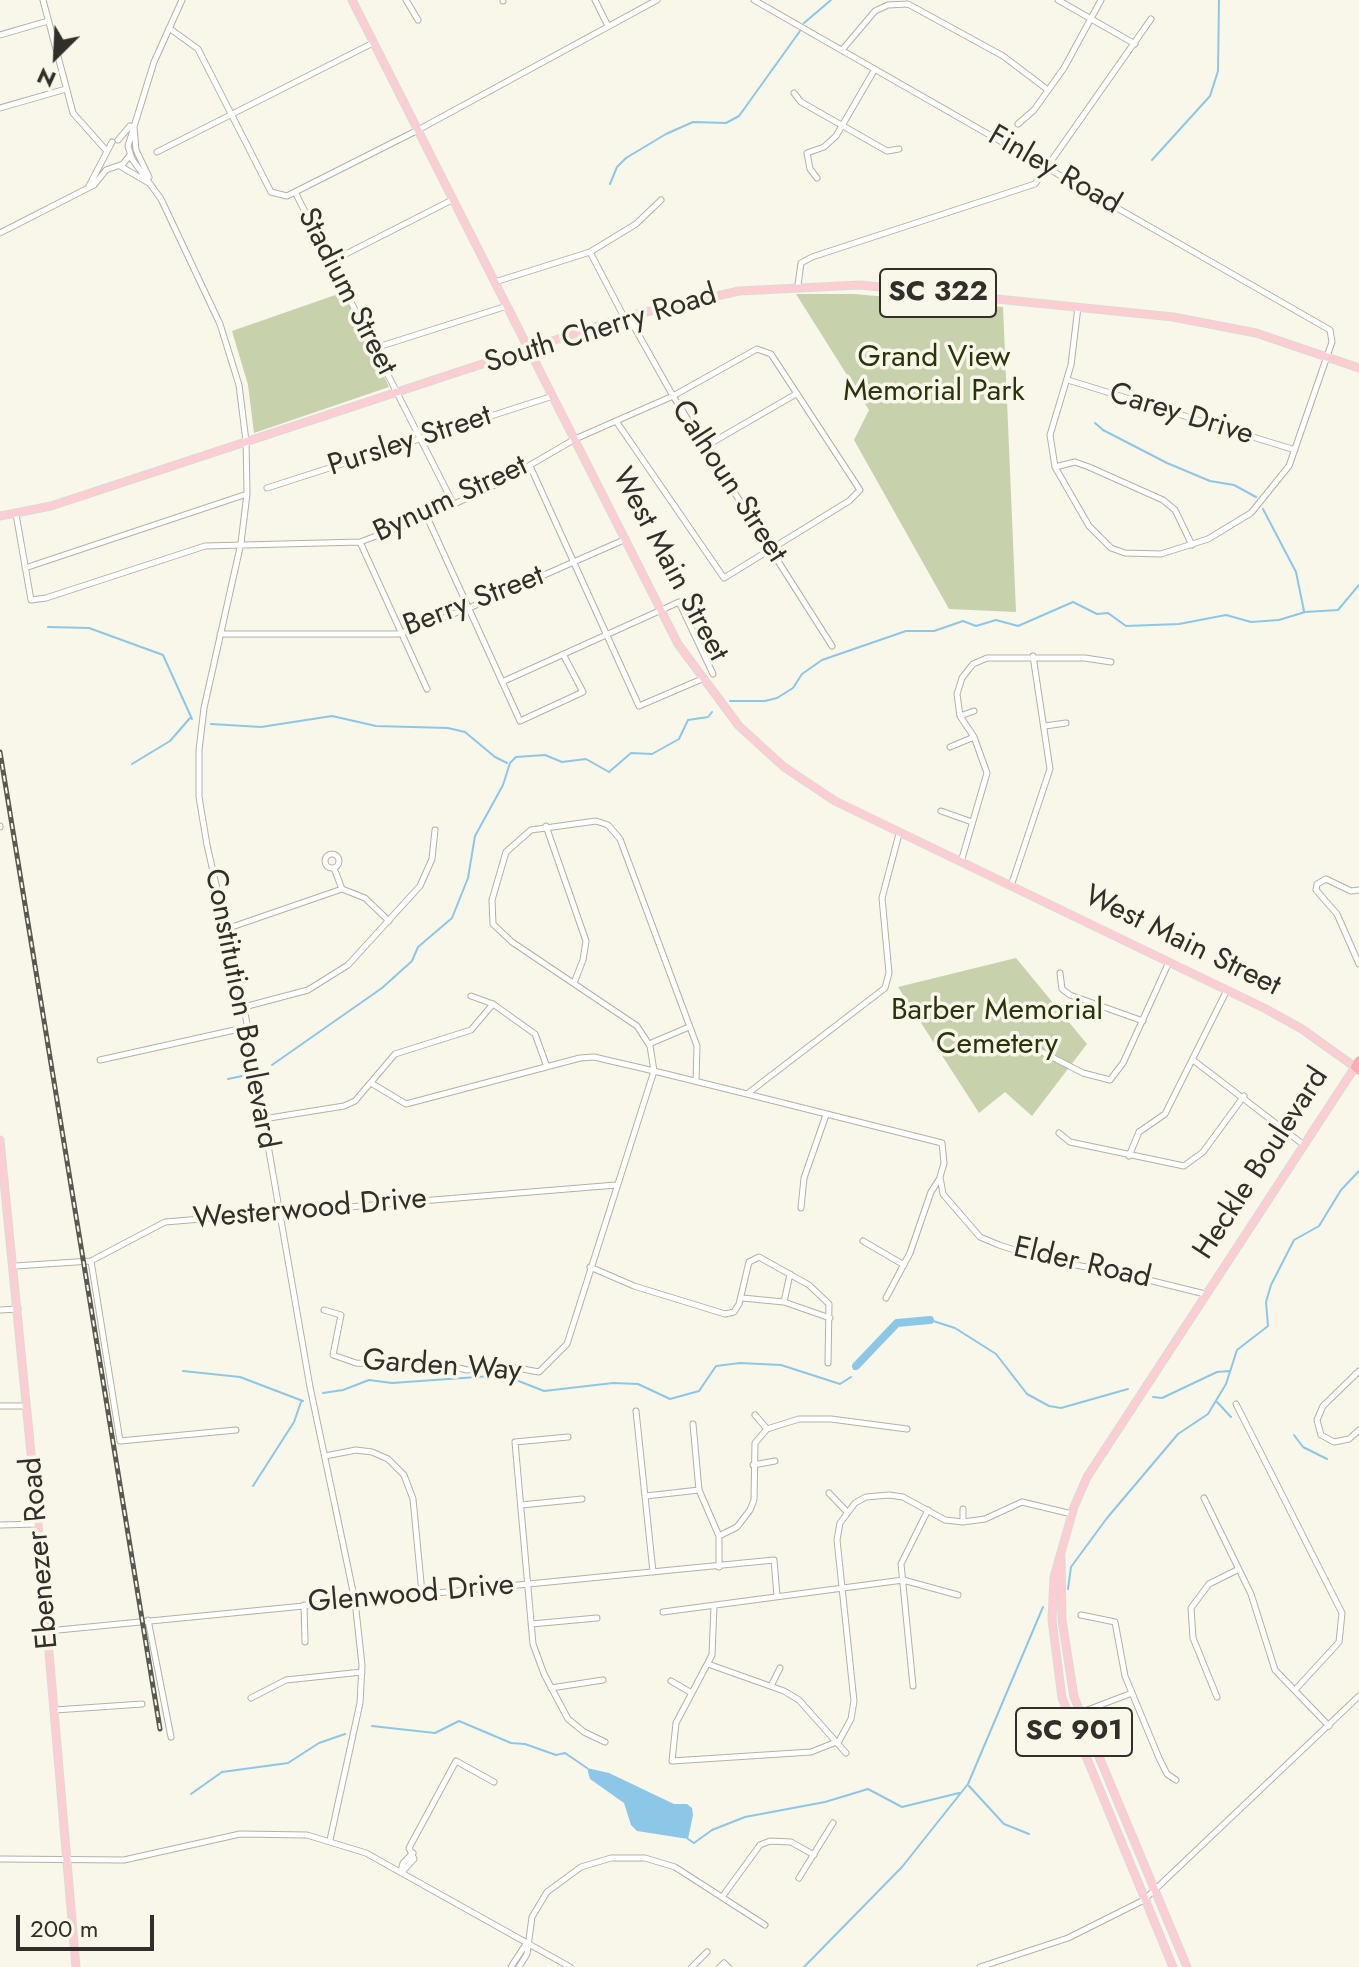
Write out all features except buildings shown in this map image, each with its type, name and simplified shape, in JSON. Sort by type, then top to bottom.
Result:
[{"type":"main road","name":"West Main Street","points":[[352,0],[661,610],[702,679],[739,726],[784,767],[835,801],[1227,990],[1302,1029],[1358,1066]]},
{"type":"main road","name":"South Cherry Road","points":[[0,516],[51,506],[626,317],[711,295],[798,285],[860,285],[1215,324],[1327,355],[1359,368]]},
{"type":"main road","name":"Heckle Boulevard","points":[[1205,1294],[1358,1066]]},
{"type":"main road","name":"Ebenezer Road","points":[[0,1140],[19,1309],[76,1967]]},
{"type":"main road","name":"SC 901","points":[[1173,1967],[1068,1717],[1055,1664],[1052,1620],[1054,1577],[1072,1514],[1087,1477],[1205,1294]]},
{"type":"main road","name":"SC 901","points":[[1061,1554],[1066,1663],[1080,1713],[1187,1967]]},
{"type":"street","points":[[43,0],[73,113],[105,149],[105,157],[89,186]]},
{"type":"street","name":"Constitution Boulevard","points":[[182,0],[134,120],[128,146],[130,154],[155,189],[227,344],[239,385],[246,441],[247,494],[241,543],[201,726],[198,779],[203,823],[248,1027],[278,1212],[355,1601],[362,1672],[358,1722],[330,1840]]},
{"type":"street","points":[[406,0],[418,20]]},
{"type":"street","points":[[595,0],[608,26]]},
{"type":"street","points":[[295,192],[418,130],[657,0]]},
{"type":"street","name":"Finley Road","points":[[754,0],[1321,323],[1332,335],[1327,355]]},
{"type":"street","points":[[769,9],[775,0]]},
{"type":"street","points":[[1058,0],[1135,44]]},
{"type":"street","points":[[1018,124],[1034,110],[1048,90],[1101,0]]},
{"type":"street","points":[[842,50],[875,11],[888,5],[908,4],[1003,56],[1048,90]]},
{"type":"street","points":[[798,285],[804,260],[1026,188],[1041,179],[1151,19]]},
{"type":"street","points":[[0,35],[48,21]]},
{"type":"street","name":"Stadium Street","points":[[169,28],[198,49],[271,192],[287,196],[295,192],[453,503]]},
{"type":"street","points":[[157,152],[373,43]]},
{"type":"street","points":[[817,178],[810,169],[807,153],[830,143],[875,69]]},
{"type":"street","points":[[0,108],[66,89]]},
{"type":"street","points":[[794,93],[801,102],[887,151],[899,149]]},
{"type":"street","points":[[134,120],[136,150],[151,182]]},
{"type":"street","name":"Constitution Boulevard","points":[[105,149],[134,120]]},
{"type":"street","points":[[89,133],[128,146]]},
{"type":"street","points":[[0,233],[89,186],[130,154]]},
{"type":"street","points":[[105,157],[155,189]]},
{"type":"street","points":[[330,262],[452,200]]},
{"type":"street","points":[[495,282],[590,252],[629,229],[661,200]]},
{"type":"street","name":"Calhoun Street","points":[[590,252],[673,396],[832,646]]},
{"type":"street","points":[[375,348],[507,306]]},
{"type":"street","points":[[1078,307],[1068,380],[1052,420],[1051,451],[1055,467],[1089,526],[1111,548],[1146,555],[1192,546],[1223,532],[1251,513],[1281,479],[1295,450],[1327,355]]},
{"type":"street","name":"Bynum Street","points":[[25,568],[31,600],[46,598],[205,546],[360,542],[427,517],[530,466],[575,439],[673,396],[757,349],[771,354],[796,394]]},
{"type":"street","name":"Carey Drive","points":[[1068,380],[1295,450]]},
{"type":"street","points":[[616,421],[724,578],[771,551],[860,490],[840,455],[796,394],[706,446]]},
{"type":"street","name":"Pursley Street","points":[[267,488],[553,396]]},
{"type":"street","points":[[1055,467],[1075,462],[1163,500],[1183,522],[1192,546]]},
{"type":"street","points":[[530,466],[639,706],[702,679]]},
{"type":"street","points":[[16,514],[25,568],[247,494]]},
{"type":"street","points":[[427,517],[520,721],[583,692],[563,654]]},
{"type":"street","name":"Berry Street","points":[[220,634],[399,634],[469,608],[626,539]]},
{"type":"street","points":[[360,542],[399,634],[427,689]]},
{"type":"street","points":[[502,682],[679,602],[713,674]]},
{"type":"street","points":[[1011,887],[1050,769],[1033,656]]},
{"type":"street","points":[[961,863],[987,773],[974,737],[960,716],[957,694],[962,678],[973,664],[987,658],[1033,656],[1111,662]]},
{"type":"street","points":[[960,716],[974,711]]},
{"type":"street","points":[[1045,726],[1066,723]]},
{"type":"street","points":[[950,747],[974,737]]},
{"type":"street","points":[[941,811],[972,822]]},
{"type":"street","points":[[696,1081],[698,1060],[689,1027],[616,832],[596,821],[531,830],[506,852],[491,913],[499,933],[637,1026],[649,1044],[654,1071],[590,1267],[717,1313],[734,1312],[742,1298],[752,1257],[759,1257],[790,1274],[829,1304],[828,1363]]},
{"type":"street","points":[[546,826],[586,941],[574,983]]},
{"type":"street","points":[[244,1007],[288,997],[323,984],[348,965],[412,899],[427,873],[435,830]]},
{"type":"street","points":[[747,1094],[885,988],[889,973],[882,898],[899,834]]},
{"type":"street","points":[[334,868],[342,889]]},
{"type":"street","points":[[1359,890],[1351,891],[1326,879],[1317,884],[1316,890],[1337,914],[1359,964]]},
{"type":"street","points":[[226,929],[342,889],[365,898],[389,921]]},
{"type":"street","points":[[1042,1052],[1083,1073],[1110,1080],[1123,1063],[1169,962]]},
{"type":"street","points":[[1060,973],[1062,989],[1070,995],[1143,1021]]},
{"type":"street","points":[[1129,1156],[1139,1132],[1165,1114],[1227,990]]},
{"type":"street","points":[[471,996],[493,1004],[535,1034],[547,1067]]},
{"type":"street","points":[[263,1119],[344,1106],[355,1101],[395,1054],[471,1030],[493,1004]]},
{"type":"street","points":[[100,1060],[248,1027]]},
{"type":"street","points":[[649,1044],[689,1027]]},
{"type":"street","points":[[371,1083],[406,1104],[594,1057],[654,1071]]},
{"type":"street","points":[[1193,1060],[1244,1096],[1304,1145]]},
{"type":"street","name":"Elder Road","points":[[654,1071],[942,1143],[940,1178],[943,1194],[980,1237],[1046,1260],[1116,1272],[1205,1294]]},
{"type":"street","points":[[1059,1133],[1070,1142],[1184,1166],[1196,1160],[1244,1096]]},
{"type":"street","points":[[801,1208],[804,1178],[826,1115]]},
{"type":"street","points":[[886,1298],[904,1265],[931,1192],[940,1178]]},
{"type":"street","name":"Westerwood Drive","points":[[15,1266],[91,1261],[156,1224],[616,1185]]},
{"type":"street","points":[[863,1241],[904,1265]]},
{"type":"street","points":[[91,1261],[120,1441],[236,1430]]},
{"type":"street","name":"Garden Way","points":[[324,1310],[341,1315],[333,1355],[356,1363],[422,1368],[434,1362],[464,1370],[506,1366],[537,1373],[567,1344],[590,1267]]},
{"type":"street","points":[[784,1302],[790,1274]]},
{"type":"street","points":[[742,1298],[784,1302],[830,1318]]},
{"type":"street","points":[[0,1310],[19,1309]]},
{"type":"street","points":[[1359,1371],[1323,1406],[1317,1420],[1321,1435],[1334,1442],[1349,1439],[1359,1430]]},
{"type":"street","points":[[1236,1404],[1342,1613],[1339,1642],[1295,1690]]},
{"type":"street","points":[[0,1406],[27,1406]]},
{"type":"street","points":[[636,1411],[653,1572]]},
{"type":"street","points":[[755,1415],[767,1429]]},
{"type":"street","points":[[719,1536],[737,1527],[750,1510],[754,1500],[755,1443],[767,1429],[799,1419],[831,1419],[907,1429]]},
{"type":"street","points":[[693,1424],[699,1490],[719,1536],[719,1567]]},
{"type":"street","points":[[568,1437],[515,1442],[531,1624],[538,1662],[574,1725],[605,1742]]},
{"type":"street","points":[[325,1456],[356,1450],[372,1452],[388,1459],[404,1475],[413,1499],[422,1593]]},
{"type":"street","points":[[753,1465],[775,1461]]},
{"type":"street","points":[[646,1496],[699,1490]]},
{"type":"street","points":[[829,1493],[847,1512]]},
{"type":"street","points":[[714,1606],[715,1643],[708,1664],[690,1692],[676,1723],[672,1761],[799,1754],[839,1741],[851,1719],[854,1701],[837,1540],[847,1512],[866,1497],[879,1494],[903,1497],[945,1520],[963,1522],[985,1519],[1022,1502],[1072,1514]]},
{"type":"street","points":[[1204,1498],[1257,1609],[1268,1657],[1275,1670],[1329,1726]]},
{"type":"street","points":[[521,1505],[582,1499]]},
{"type":"street","points":[[963,1509],[963,1522]]},
{"type":"street","points":[[913,1686],[901,1564],[928,1510]]},
{"type":"street","points":[[0,1525],[38,1524]]},
{"type":"street","name":"Glenwood Drive","points":[[48,1631],[774,1560],[777,1596]]},
{"type":"street","points":[[1217,1697],[1193,1638],[1191,1608],[1209,1584],[1237,1570]]},
{"type":"street","points":[[663,1612],[903,1580],[958,1595]]},
{"type":"street","points":[[304,1605],[305,1642]]},
{"type":"street","points":[[1081,1615],[1115,1622],[1119,1656],[1132,1693],[1167,1774],[1176,1780]]},
{"type":"street","points":[[531,1624],[597,1618]]},
{"type":"street","points":[[148,1620],[171,1737]]},
{"type":"street","points":[[708,1664],[771,1686],[799,1700],[839,1741],[846,1753]]},
{"type":"street","points":[[771,1686],[780,1668]]},
{"type":"street","points":[[251,1698],[286,1680],[362,1672]]},
{"type":"street","points":[[551,1688],[603,1680]]},
{"type":"street","points":[[671,1681],[690,1692]]},
{"type":"street","points":[[1068,1717],[1132,1693]]},
{"type":"street","points":[[980,1967],[1060,1941],[1144,1900],[1359,1696]]},
{"type":"street","points":[[55,1710],[142,1704]]},
{"type":"street","points":[[401,1872],[410,1866],[413,1853],[409,1848],[456,1761],[494,1782]]},
{"type":"street","points":[[799,1878],[833,1823]]},
{"type":"street","points":[[0,1859],[124,1860],[257,1833],[290,1833],[330,1840],[366,1853],[570,1967]]},
{"type":"street","points":[[722,1897],[760,1845],[770,1841],[791,1842],[814,1855]]},
{"type":"street","points":[[519,1967],[527,1954],[532,1917],[547,1892],[570,1873],[601,1860],[632,1857],[665,1863],[765,1925]]},
{"type":"street","points":[[511,1967],[527,1943]]},
{"type":"street","points":[[692,1967],[707,1952]]},
{"type":"street","points":[[720,1967],[724,1963],[728,1967]]},
{"type":"green space","points":[[344,292],[389,387],[254,433],[248,385],[232,331]]},
{"type":"green space","name":"Grand View Memorial Park","points":[[796,294],[854,294],[1003,307],[1016,612],[949,609],[854,440],[869,410]]},
{"type":"green space","name":"Barber Memorial Cemetery","points":[[1016,958],[1087,1044],[1032,1116],[1005,1092],[979,1113],[898,987]]},
{"type":"water","points":[[587,1768],[609,1773],[674,1804],[687,1804],[692,1808],[693,1815],[688,1839],[637,1831],[631,1825],[624,1803],[590,1779]]},
{"type":"waterway","points":[[804,23],[831,0]]},
{"type":"waterway","points":[[1152,160],[1210,96],[1218,71],[1219,0]]},
{"type":"waterway","points":[[610,184],[617,167],[626,158],[666,134],[693,122],[726,123],[739,116],[800,31]]},
{"type":"waterway","points":[[1095,423],[1167,463],[1210,481],[1234,485],[1256,497]]},
{"type":"waterway","points":[[1263,509],[1296,572],[1304,611]]},
{"type":"waterway","points":[[730,701],[777,698],[793,688],[802,674],[822,660],[906,631],[934,631],[963,621],[976,626],[996,620],[1018,626],[1073,602],[1097,614],[1108,613],[1126,626],[1179,624],[1226,615],[1251,622],[1279,620],[1305,612],[1338,610],[1359,585]]},
{"type":"waterway","points":[[48,627],[89,628],[163,655],[192,719]]},
{"type":"waterway","points":[[272,1065],[382,988],[412,961],[418,947],[452,918],[468,878],[475,836],[503,785],[510,763],[516,757],[545,755],[562,762],[586,759],[609,772],[631,753],[652,754],[679,739],[688,720],[708,717],[712,712]]},
{"type":"waterway","points":[[211,724],[261,727],[332,716],[376,726],[448,728],[465,732],[507,763]]},
{"type":"waterway","points":[[132,764],[170,741],[190,718]]},
{"type":"waterway","points":[[228,1079],[242,1076]]},
{"type":"waterway","points":[[1068,1589],[1071,1567],[1107,1518],[1178,1434],[1208,1414],[1226,1384],[1237,1350],[1268,1326],[1266,1302],[1271,1285],[1294,1240],[1319,1226],[1341,1190],[1359,1171]]},
{"type":"waterway","points":[[930,1320],[955,1328],[996,1354],[1027,1394],[1049,1406],[1061,1408],[1128,1389]]},
{"type":"waterway","points":[[856,1366],[897,1323],[930,1320]]},
{"type":"waterway","points":[[323,1393],[343,1390],[369,1380],[392,1383],[491,1376],[511,1378],[544,1391],[613,1383],[638,1384],[670,1399],[699,1391],[716,1366],[740,1363],[781,1365],[840,1384],[851,1377]]},
{"type":"waterway","points":[[183,1371],[240,1377],[303,1401]]},
{"type":"waterway","points":[[1153,1397],[1162,1398],[1217,1372],[1229,1371]]},
{"type":"waterway","points":[[253,1486],[294,1422],[301,1402]]},
{"type":"waterway","points":[[1217,1402],[1231,1417]]},
{"type":"waterway","points":[[1294,1435],[1303,1447],[1327,1459]]},
{"type":"waterway","points":[[804,1967],[902,1867],[968,1784],[1043,1607]]},
{"type":"waterway","points":[[372,1726],[435,1733],[459,1721],[511,1743],[525,1744],[556,1755],[565,1753],[587,1768]]},
{"type":"waterway","points":[[191,1794],[222,1772],[288,1763],[319,1743],[345,1734]]},
{"type":"waterway","points":[[969,1786],[1004,1824],[1029,1834]]},
{"type":"waterway","points":[[688,1839],[694,1843],[712,1830],[745,1817],[825,1802],[868,1789],[902,1807],[959,1793]]},
{"type":"railway","points":[[0,752],[160,1729]]}]
